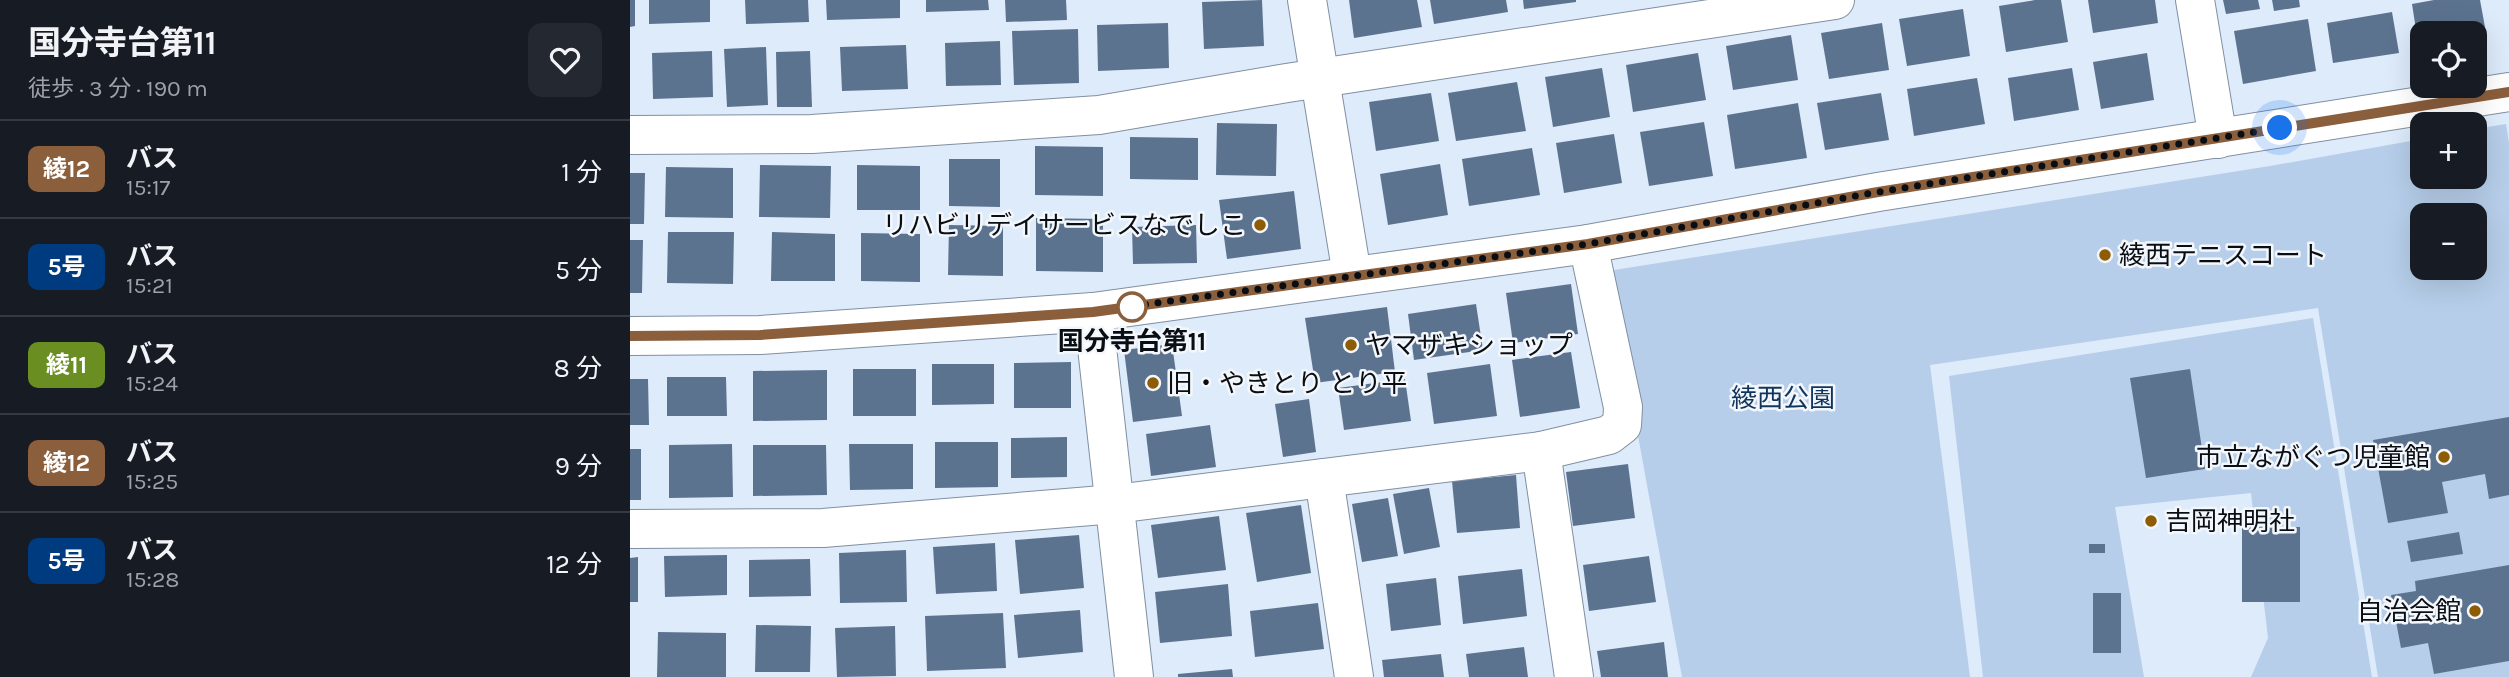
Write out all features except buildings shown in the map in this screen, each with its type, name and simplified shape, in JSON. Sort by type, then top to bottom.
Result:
[{"type":"street","points":[[1307,0],[1352,275]]},
{"type":"street","points":[[630,135],[811,134],[1098,115],[1835,0]]},
{"type":"street","points":[[2195,0],[2218,139]]},
{"type":"street","points":[[630,336],[760,335],[1093,312],[1588,244],[1892,190],[2509,92]]},
{"type":"street","points":[[630,529],[822,528],[1115,504],[1541,451],[1609,435],[1622,425],[1623,407],[1588,244]]},
{"type":"street","points":[[1093,312],[1134,677]]},
{"type":"street","points":[[1541,451],[1574,677]]},
{"type":"street","points":[[1324,478],[1354,677]]},
{"type":"green space","name":"綾西公園","points":[[2506,124],[2509,143],[2509,677],[2378,677],[2318,308],[1930,365],[1970,677],[1682,677],[1608,271],[2270,166],[2410,141],[2410,189],[2487,189],[2487,127]]},
{"type":"green space","name":"吉岡神明社","points":[[2313,318],[2372,677],[2251,677],[2268,638],[2251,493],[2115,507],[2144,677],[1983,677],[1949,376]]},
{"type":"bus line","name":"綾12","points":[[630,336],[760,335],[1093,312],[1588,244],[1878,192],[2509,92]]},
{"type":"place","name":"リハビリデイサービスなでしこ","points":[[1260,225]]},
{"type":"place","name":"綾西テニスコート","points":[[2105,255]]},
{"type":"place","name":"国分寺台第11","points":[[1132,307]]},
{"type":"place","name":"ヤマザキショップ","points":[[1351,345]]},
{"type":"place","name":"旧・やきとり とり平","points":[[1153,383]]},
{"type":"place","name":"市立ながぐつ児童館","points":[[2444,457]]},
{"type":"place","name":"吉岡神明社","points":[[2151,521]]},
{"type":"place","name":"自治会館","points":[[2475,611]]},
{"type":"route","points":[[1132,307],[1120,308],[1588,244],[1878,192],[2280,128]]}]
